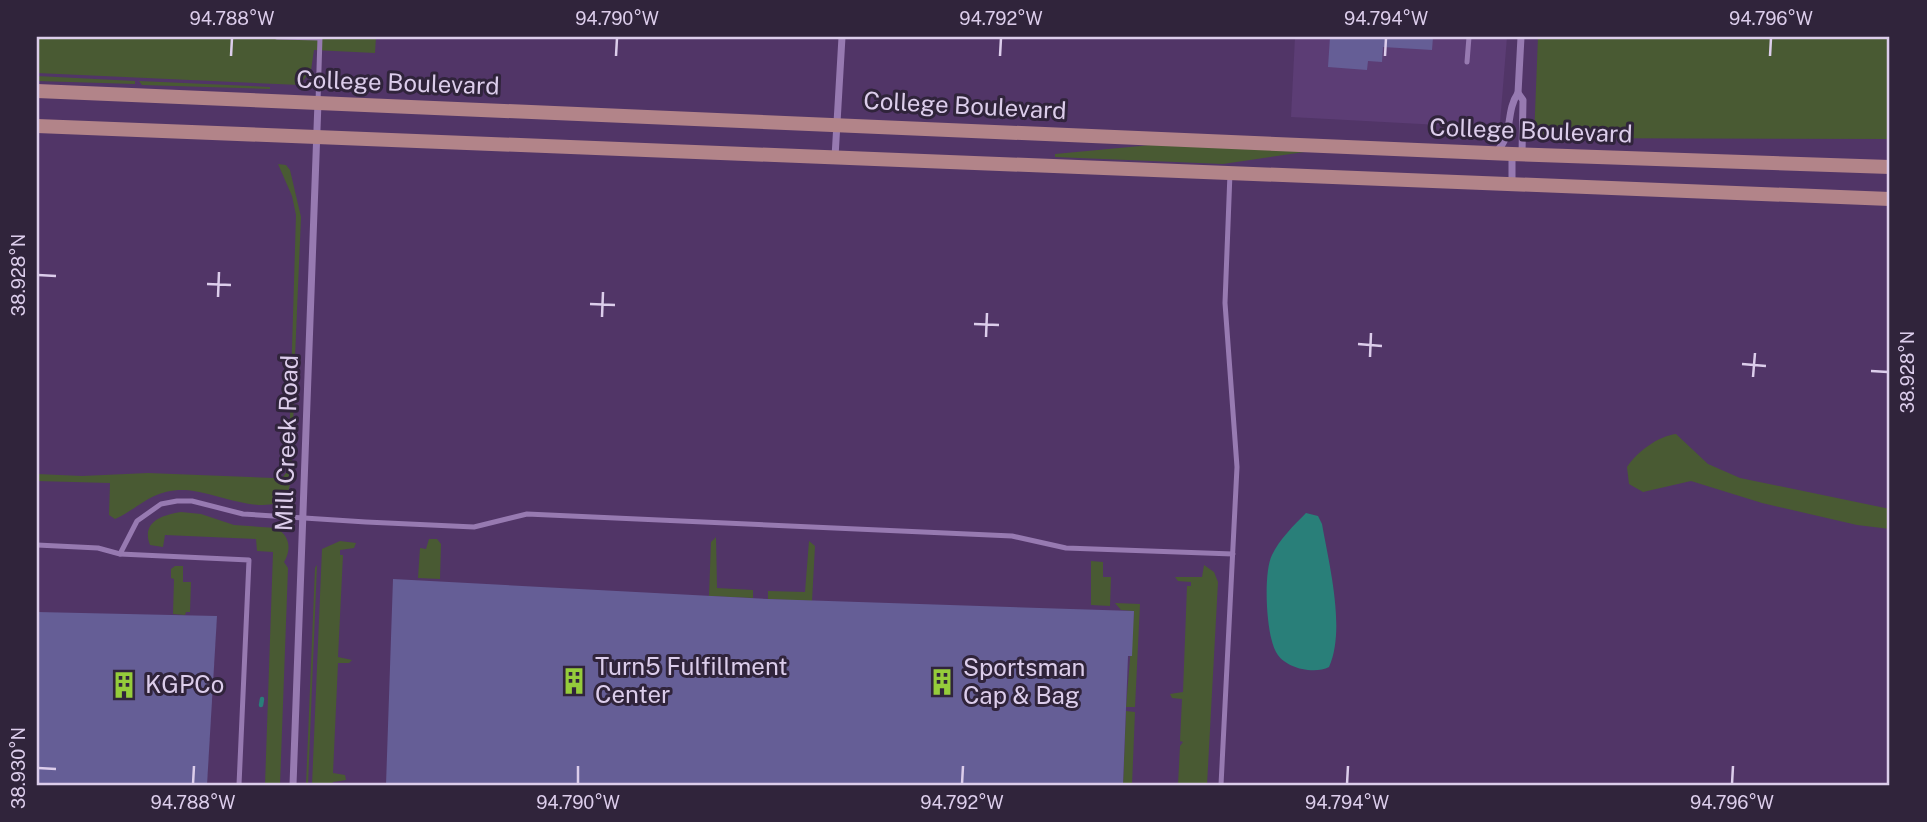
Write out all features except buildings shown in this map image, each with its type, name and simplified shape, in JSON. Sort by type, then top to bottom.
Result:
[{"type":"main road","name":"College Boulevard","points":[[37,91],[1517,154],[1890,167]]},
{"type":"main road","points":[[37,126],[1890,199]]},
{"type":"street","points":[[835,158],[842,37]]},
{"type":"street","points":[[1494,153],[1507,139],[1513,101],[1518,93],[1521,37]]},
{"type":"street","points":[[1511,184],[1523,100],[1518,93]]},
{"type":"street","name":"Mill Creek Road","points":[[293,785],[318,102]]},
{"type":"lane","points":[[277,37],[320,38],[318,102]]},
{"type":"lane","points":[[1467,62],[1469,37]]},
{"type":"lane","points":[[1221,785],[1237,467],[1225,303],[1230,173]]},
{"type":"lane","points":[[120,554],[137,521],[161,504],[177,501],[192,501],[243,514],[474,527],[527,514],[541,514],[1012,536],[1066,548],[1233,554]]},
{"type":"lane","points":[[37,545],[98,548],[120,554],[249,560],[239,785]]},
{"type":"shaded area","points":[[37,37],[376,37],[375,53],[314,50],[311,70],[300,85],[37,73]]},
{"type":"shaded area","points":[[1295,37],[1507,37],[1500,123],[1458,126],[1291,117]]},
{"type":"shaded area","points":[[1538,37],[1890,37],[1890,139],[1534,138]]},
{"type":"shaded area","points":[[37,76],[135,81],[135,84],[37,81]]},
{"type":"shaded area","points":[[139,81],[270,87],[270,89],[142,85]]},
{"type":"shaded area","points":[[1151,145],[1311,151],[1223,164],[1055,157],[1055,154]]},
{"type":"shaded area","points":[[278,164],[286,165],[290,170],[301,217],[295,357],[291,366],[296,215],[292,196]]},
{"type":"shaded area","points":[[291,367],[295,371],[291,480],[287,497],[277,503],[252,504],[197,491],[174,490],[155,496],[115,519],[109,515],[110,483],[37,481],[37,474],[82,476],[148,473],[282,478],[286,473],[287,459],[282,454],[289,449]]},
{"type":"shaded area","points":[[1676,434],[1708,464],[1740,478],[1890,509],[1890,529],[1857,525],[1762,503],[1691,481],[1643,492],[1629,484],[1627,467],[1636,456],[1655,441]]},
{"type":"shaded area","points":[[181,512],[201,514],[234,525],[276,528],[287,539],[288,553],[284,562],[288,568],[280,785],[265,785],[273,552],[257,551],[256,539],[165,535],[163,547],[150,545],[148,531],[151,525],[160,518]]},
{"type":"shaded area","points":[[1306,513],[1318,516],[1322,524],[1336,616],[1334,652],[1329,667],[1316,670],[1292,666],[1280,658],[1270,632],[1267,604],[1267,575],[1272,555],[1283,538]]},
{"type":"shaded area","points":[[716,537],[717,588],[753,590],[753,598],[709,596],[711,542]]},
{"type":"shaded area","points":[[429,539],[437,539],[441,544],[440,579],[418,578],[420,548],[426,549]]},
{"type":"shaded area","points":[[340,541],[356,543],[354,548],[340,550],[340,555],[343,555],[338,657],[352,660],[349,663],[338,663],[333,773],[345,775],[346,780],[333,782],[332,785],[312,785],[322,549]]},
{"type":"shaded area","points":[[809,541],[815,546],[812,601],[768,599],[768,591],[805,592]]},
{"type":"shaded area","points":[[1091,561],[1103,562],[1103,577],[1111,577],[1110,606],[1091,605]]},
{"type":"shaded area","points":[[317,565],[308,785],[306,785],[315,568]]},
{"type":"shaded area","points":[[1204,565],[1214,572],[1218,582],[1207,785],[1178,785],[1180,746],[1183,742],[1180,741],[1182,699],[1172,698],[1170,694],[1183,692],[1187,586],[1191,586],[1191,582],[1178,581],[1175,577],[1202,577]]},
{"type":"shaded area","points":[[183,566],[183,582],[191,582],[190,612],[185,615],[173,614],[174,579],[171,578],[171,569]]},
{"type":"shaded area","points":[[1115,603],[1140,604],[1135,707],[1126,707],[1134,611],[1121,610]]},
{"type":"shaded area","points":[[1126,711],[1135,712],[1132,785],[1123,785]]},
{"type":"waterway","points":[[261,705],[262,699]]},
{"type":"place","name":"Turn5 Fulfillment Center","points":[[574,681]]},
{"type":"place","name":"Sportsman Cap & Bag","points":[[942,682]]},
{"type":"place","name":"KGPCo","points":[[124,685]]}]
